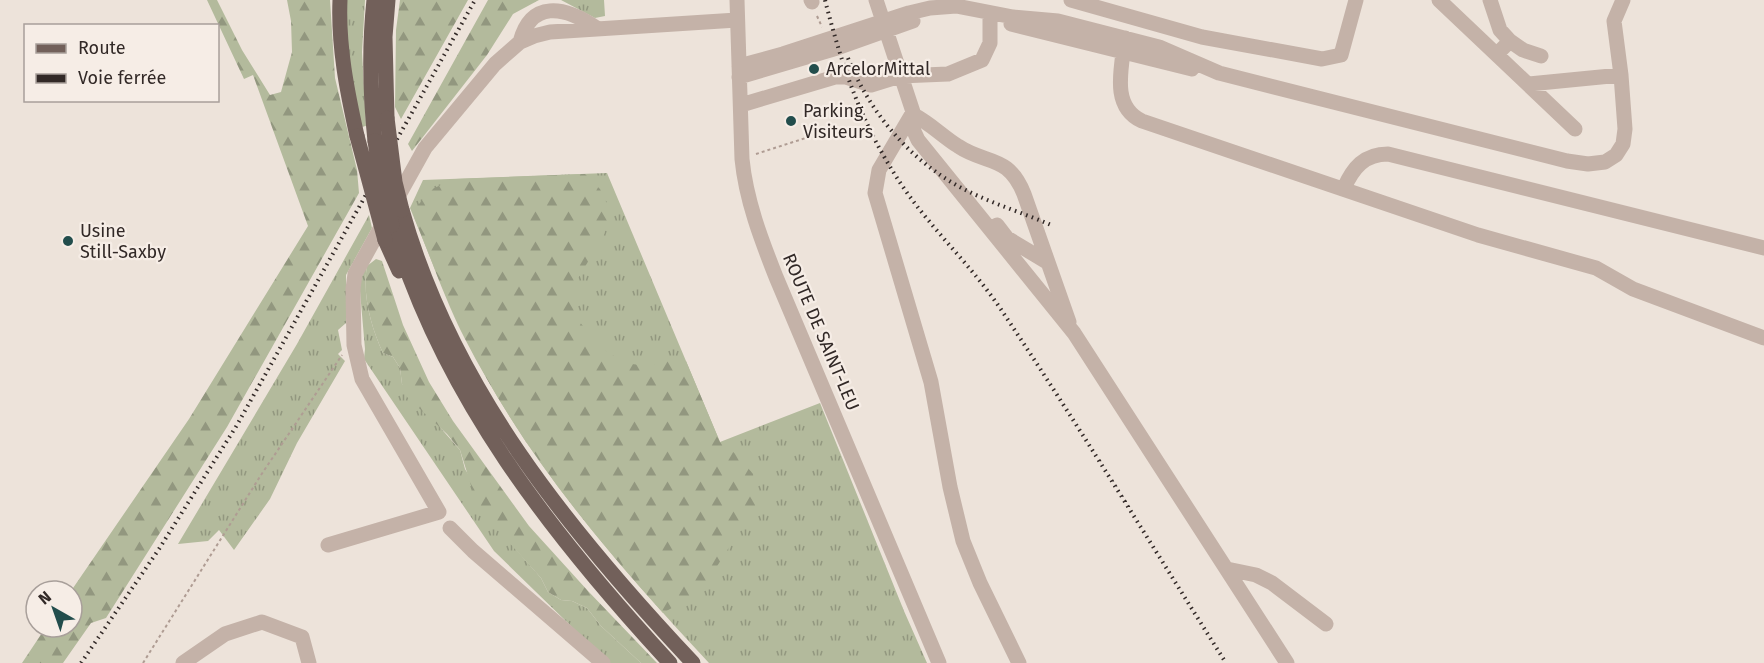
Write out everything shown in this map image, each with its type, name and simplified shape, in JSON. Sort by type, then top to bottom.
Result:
[{"type":"main road","points":[[340,0],[340,36],[345,77],[357,136],[385,240],[395,264],[417,299]]},
{"type":"main road","points":[[374,0],[371,81],[375,141],[382,185],[392,225],[432,335],[510,467],[591,574],[670,663]]},
{"type":"main road","points":[[388,0],[385,37],[387,118],[393,170],[402,210],[426,281],[448,333],[497,421],[537,480],[622,586],[693,663]]},
{"type":"street","name":"ROUTE DE SAINT-LEU","points":[[737,0],[742,159],[747,192],[765,249],[939,663]]},
{"type":"street","points":[[876,0],[912,114],[913,129],[922,146],[1074,333],[1287,663]]},
{"type":"street","points":[[1071,0],[1202,37],[1322,58],[1341,55],[1356,0]]},
{"type":"street","points":[[1439,0],[1575,129]]},
{"type":"street","points":[[1490,0],[1500,30],[1510,41],[1523,50],[1541,56]]},
{"type":"street","points":[[739,72],[827,40],[915,20],[943,7],[970,16],[990,16],[1124,45],[1185,67],[1220,73],[1555,158],[1598,164],[1611,159],[1623,144],[1621,75],[1614,21],[1623,0]]},
{"type":"street","points":[[520,42],[529,20],[535,14],[548,8],[562,8],[570,11],[594,27]]},
{"type":"street","points":[[741,105],[835,77],[846,77],[871,85],[900,76],[948,74],[982,60],[990,43],[990,16]]},
{"type":"street","points":[[328,544],[439,512],[362,379],[354,351],[352,289],[358,267],[425,148],[495,64],[520,42],[534,36],[594,27],[737,20]]},
{"type":"street","points":[[739,72],[884,27]]},
{"type":"street","points":[[1497,54],[1510,41]]},
{"type":"street","points":[[1124,45],[1120,87],[1123,102],[1130,115],[1142,121],[1478,235],[1596,268],[1633,289],[1764,338]]},
{"type":"street","points":[[1529,84],[1621,75]]},
{"type":"street","points":[[912,114],[935,150],[1007,238],[1047,261]]},
{"type":"street","points":[[912,114],[933,126],[957,146],[992,160],[1010,171],[1021,187],[1074,333]]},
{"type":"street","points":[[912,114],[879,170],[875,193],[927,369],[963,541],[976,576],[1019,663]]},
{"type":"street","points":[[1344,188],[1353,170],[1362,160],[1374,155],[1388,154],[1764,248]]},
{"type":"street","points":[[450,528],[472,551],[603,663]]},
{"type":"street","points":[[1227,569],[1264,578],[1326,624]]},
{"type":"street","points":[[183,663],[225,634],[262,622],[302,637],[309,663]]},
{"type":"path","points":[[812,1],[827,40]]},
{"type":"path","points":[[742,159],[818,134]]},
{"type":"path","points":[[143,663],[261,475],[344,352],[354,351]]},
{"type":"green space","points":[[207,0],[217,0],[242,50],[270,95],[281,92],[292,52],[291,21],[287,0],[330,0],[335,78],[357,170],[359,193],[227,427],[106,618],[91,623],[84,633],[84,579],[79,579],[189,419],[308,226],[253,75],[244,79]]},
{"type":"green space","points":[[346,0],[365,0],[362,52],[366,126],[360,127],[348,61]]},
{"type":"green space","points":[[400,0],[468,0],[401,119],[395,107],[396,30]]},
{"type":"green space","points":[[488,0],[539,0],[513,14],[487,55],[412,151],[408,144]]},
{"type":"green space","points":[[561,0],[604,0],[605,16],[595,18]]},
{"type":"green space","points":[[607,173],[720,442],[820,403],[927,663],[709,663],[607,549],[544,468],[516,426],[465,337],[410,208],[423,180]]},
{"type":"green space","points":[[585,174],[600,189],[610,210],[604,235],[574,285],[579,321],[598,345],[624,363],[648,366],[669,360],[686,361],[720,442],[737,455],[753,474],[756,505],[707,582],[684,601],[663,613],[581,516],[507,413],[465,339],[414,217],[418,205],[434,188],[456,179]]},
{"type":"green space","points":[[369,215],[372,228],[346,275],[346,323],[338,330],[342,350],[338,354],[345,361],[297,443],[270,499],[234,550],[219,530],[208,541],[178,544],[297,344]]},
{"type":"green space","points":[[376,259],[382,261],[403,325],[429,382],[453,421],[529,526],[657,663],[641,663],[601,626],[587,608],[572,601],[561,600],[548,592],[541,578],[488,519],[474,495],[460,450],[447,434],[407,397],[402,384],[400,368],[393,357],[383,353],[371,322],[366,288],[367,266]]},
{"type":"green space","points":[[367,266],[366,288],[369,311],[383,353],[393,357],[400,368],[402,384],[460,450],[465,469],[513,546],[541,578],[548,592],[561,600],[572,601],[587,608],[601,626],[641,663],[609,663],[494,551],[364,359],[359,280]]},
{"type":"green space","points":[[38,639],[80,639],[63,663],[22,663]]},
{"type":"railway","points":[[81,663],[159,549],[237,425],[475,0]]},
{"type":"railway","points":[[825,0],[855,97],[889,164],[927,219],[979,279],[1002,311],[1226,663]]},
{"type":"railway","points":[[848,58],[857,78],[879,114],[892,131],[923,162],[969,192],[1051,225]]},
{"type":"place","name":"ArcelorMittal","points":[[814,69]]},
{"type":"place","name":"Parking Visiteurs","points":[[791,121]]},
{"type":"place","name":"Usine Still-Saxby","points":[[68,241]]}]
